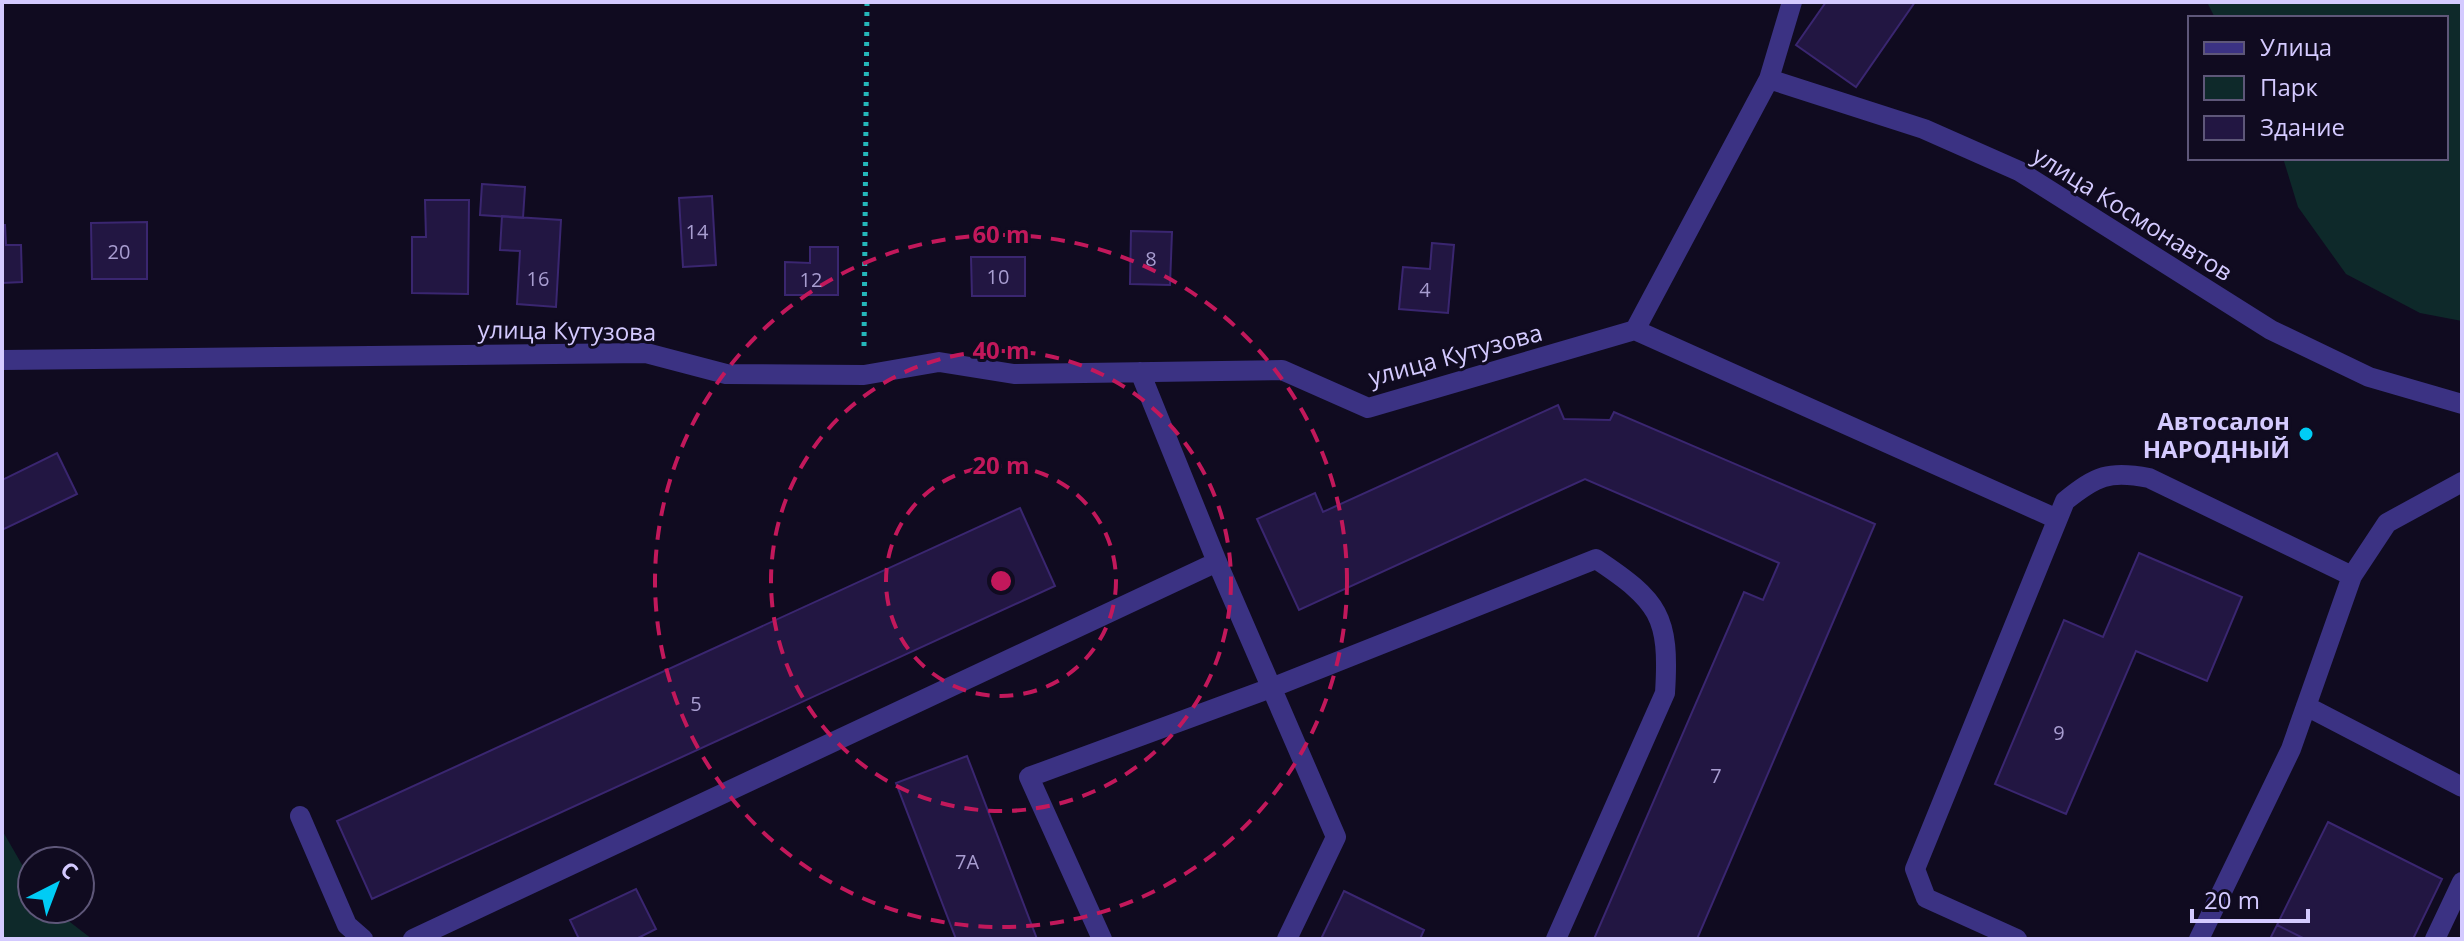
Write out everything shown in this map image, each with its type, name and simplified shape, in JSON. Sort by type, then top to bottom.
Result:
[{"type":"street","points":[[1792,2],[1769,79],[1635,330],[2057,519]]},
{"type":"street","name":"улица Космонавтов","points":[[1769,79],[1924,129],[2019,171],[2271,330],[2369,377],[2462,404]]},
{"type":"street","name":"улица Кутузова","points":[[2,360],[646,353],[726,374],[864,375],[939,362],[1014,374],[1282,370],[1368,408],[1635,330]]},
{"type":"street","points":[[1140,372],[1217,562],[1336,837],[1287,939]]},
{"type":"street","points":[[2017,939],[1926,898],[1915,869],[2065,501],[2088,483],[2120,473],[2149,478],[2352,576]]},
{"type":"street","points":[[2199,939],[2291,749],[2352,576],[2387,523],[2462,482]]},
{"type":"street","points":[[1102,939],[1029,777],[1271,688],[1596,559],[1635,585],[1661,619],[1667,655],[1665,693],[1556,939]]},
{"type":"street","points":[[413,939],[1217,562]]},
{"type":"street","points":[[2306,706],[2462,787]]},
{"type":"street","points":[[300,816],[347,925],[363,939]]},
{"type":"street","points":[[2435,939],[2462,882]]},
{"type":"path","points":[[864,375],[867,2]]},
{"type":"green space","points":[[2207,2],[2462,2],[2462,321],[2420,313],[2346,274],[2298,207],[2284,160],[2448,160],[2448,16],[2214,16]]},
{"type":"green space","points":[[2,830],[16,854],[16,925],[74,925],[92,939],[2,939]]},
{"type":"building","points":[[1826,2],[1915,2],[1856,87],[1796,45]]},
{"type":"building","points":[[482,184],[525,187],[523,218],[480,215]]},
{"type":"building","points":[[712,196],[716,265],[683,267],[679,198]]},
{"type":"building","points":[[425,200],[469,200],[468,294],[412,293],[412,237],[426,237]]},
{"type":"building","points":[[502,216],[561,220],[556,307],[517,304],[520,251],[500,250]]},
{"type":"building","points":[[147,222],[147,279],[92,279],[91,223]]},
{"type":"building","points":[[2,225],[5,225],[6,245],[21,245],[22,282],[2,283]]},
{"type":"building","points":[[1131,231],[1172,232],[1170,285],[1130,284]]},
{"type":"building","points":[[1432,243],[1454,245],[1448,313],[1399,309],[1403,267],[1430,269]]},
{"type":"building","points":[[810,247],[838,247],[838,295],[785,295],[785,262],[810,263]]},
{"type":"building","points":[[971,257],[1025,257],[1025,296],[972,296]]},
{"type":"building","points":[[1558,405],[1564,419],[1610,420],[1614,412],[1875,524],[1697,939],[1594,939],[1744,592],[1763,600],[1779,563],[1585,479],[1299,610],[1257,519],[1315,493],[1323,512]]},
{"type":"building","points":[[57,453],[77,494],[2,530],[2,480]]},
{"type":"building","points":[[1020,508],[1055,586],[372,899],[337,821]]},
{"type":"building","points":[[2139,553],[2242,597],[2207,681],[2136,651],[2066,814],[1995,784],[2064,620],[2103,637]]},
{"type":"building","points":[[967,756],[1037,939],[956,939],[896,783]]},
{"type":"building","points":[[2328,822],[2442,879],[2413,939],[2305,939],[2277,925]]},
{"type":"building","points":[[636,889],[656,929],[636,939],[579,939],[570,920]]},
{"type":"building","points":[[1344,891],[1424,930],[1420,939],[1321,939]]},
{"type":"building","points":[[2277,925],[2305,939],[2270,939]]},
{"type":"place","name":"Автосалон НАРОДНЫЙ","points":[[2306,434]]}]
